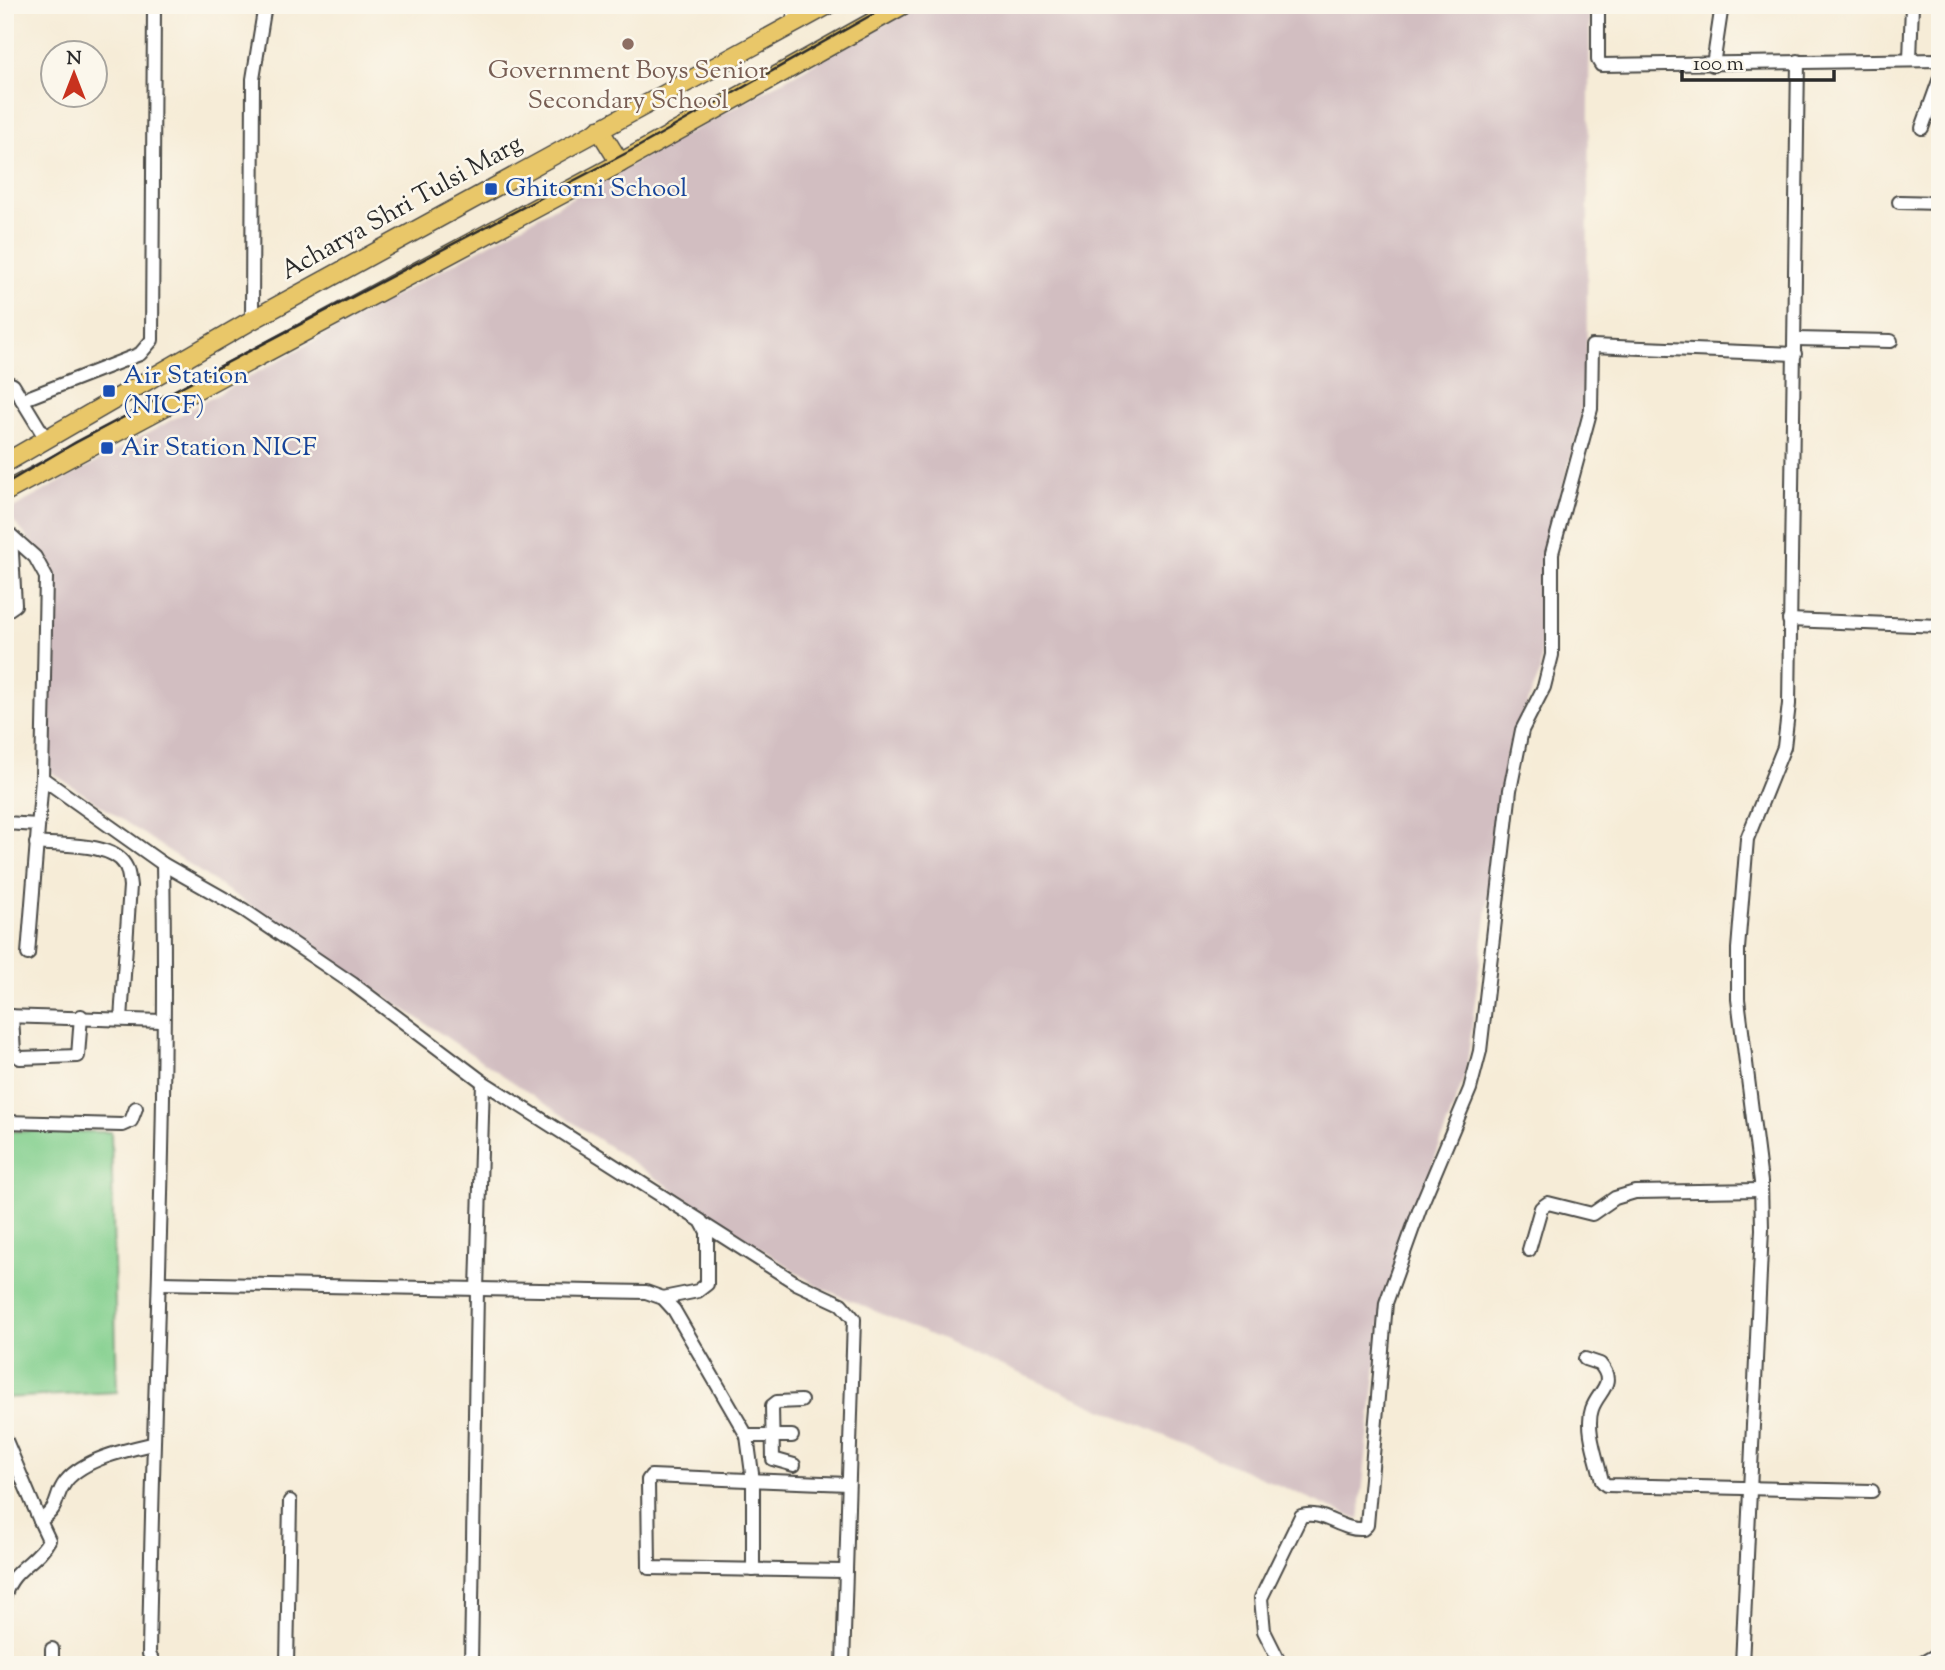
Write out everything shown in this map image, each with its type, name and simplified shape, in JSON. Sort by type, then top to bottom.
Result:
[{"type":"highway","name":"Acharya Shri Tulsi Marg","points":[[5,463],[252,320],[828,5]]},
{"type":"highway","points":[[5,492],[620,163],[903,5]]},
{"type":"highway","points":[[599,129],[620,163]]},
{"type":"street","points":[[22,400],[140,354],[152,340],[154,5]]},
{"type":"street","points":[[252,320],[253,79],[265,5]]},
{"type":"street","points":[[791,25],[797,5]]},
{"type":"street","points":[[1598,5],[1600,65],[1940,60]]},
{"type":"street","points":[[1713,65],[1722,5]]},
{"type":"street","points":[[1910,59],[1912,5]]},
{"type":"street","points":[[1742,1665],[1761,1190],[1738,999],[1740,922],[1747,839],[1784,747],[1787,727],[1798,61]]},
{"type":"street","points":[[1922,128],[1940,78]]},
{"type":"street","points":[[1899,202],[1940,203]]},
{"type":"street","points":[[1795,338],[1891,341]]},
{"type":"street","points":[[1281,1665],[1264,1631],[1261,1598],[1301,1516],[1317,1515],[1351,1529],[1364,1528],[1367,1525],[1386,1303],[1420,1208],[1470,1089],[1480,1051],[1494,914],[1514,766],[1522,730],[1544,687],[1552,655],[1552,553],[1591,409],[1592,346],[1795,354]]},
{"type":"street","points":[[5,381],[13,385],[46,439]]},
{"type":"street","points":[[5,612],[15,605],[9,565],[8,533]]},
{"type":"street","points":[[8,533],[35,557],[46,577],[41,778],[28,954]]},
{"type":"street","points":[[1789,620],[1940,626]]},
{"type":"street","points":[[41,778],[163,864],[244,910],[309,954],[483,1082],[796,1283],[841,1304],[852,1313],[854,1319],[843,1665]]},
{"type":"street","points":[[5,823],[38,825]]},
{"type":"street","points":[[36,843],[99,850],[113,854],[127,867],[130,886],[121,1019]]},
{"type":"street","points":[[150,1663],[152,1444],[160,1283],[163,864]]},
{"type":"street","points":[[81,1016],[78,1056],[20,1058],[14,1053],[8,1016],[81,1016],[162,1021]]},
{"type":"street","points":[[471,1665],[483,1082]]},
{"type":"street","points":[[5,1122],[122,1125],[131,1121],[136,1108]]},
{"type":"street","points":[[1529,1250],[1541,1208],[1548,1203],[1592,1214],[1615,1198],[1635,1192],[1761,1190]]},
{"type":"street","points":[[663,1298],[705,1287],[708,1280],[705,1225]]},
{"type":"street","points":[[160,1283],[646,1292],[663,1298],[674,1310],[747,1436],[754,1481],[753,1570]]},
{"type":"street","points":[[1585,1359],[1600,1364],[1607,1378],[1606,1388],[1593,1405],[1591,1417],[1604,1483],[1872,1491]]},
{"type":"street","points":[[794,1465],[773,1459],[773,1404],[801,1401]]},
{"type":"street","points":[[747,1436],[792,1436]]},
{"type":"street","points":[[5,1438],[49,1540],[43,1550],[15,1574],[5,1595]]},
{"type":"street","points":[[40,1521],[56,1509],[63,1485],[74,1474],[130,1449],[152,1444]]},
{"type":"street","points":[[844,1571],[651,1569],[647,1564],[649,1478],[848,1484]]},
{"type":"street","points":[[287,1665],[290,1501]]},
{"type":"street","points":[[52,1649],[52,1665]]},
{"type":"street","points":[[1919,1665],[1940,1653]]},
{"type":"shaded area","points":[[919,5],[1590,5],[1586,401],[1544,557],[1540,673],[1507,753],[1466,1072],[1383,1304],[1359,1520],[817,1286],[48,770],[51,566],[6,512]]},
{"type":"green space","points":[[5,1131],[111,1132],[117,1392],[5,1398]]},
{"type":"railway","points":[[5,484],[76,442],[636,148],[889,5]]},
{"type":"place","name":"Government Boys Senior Secondary School","points":[[628,44]]},
{"type":"place","name":"Ghitorni School","points":[[491,189]]},
{"type":"place","name":"Air Station (NICF)","points":[[109,391]]},
{"type":"place","name":"Air Station NICF","points":[[107,448]]}]
